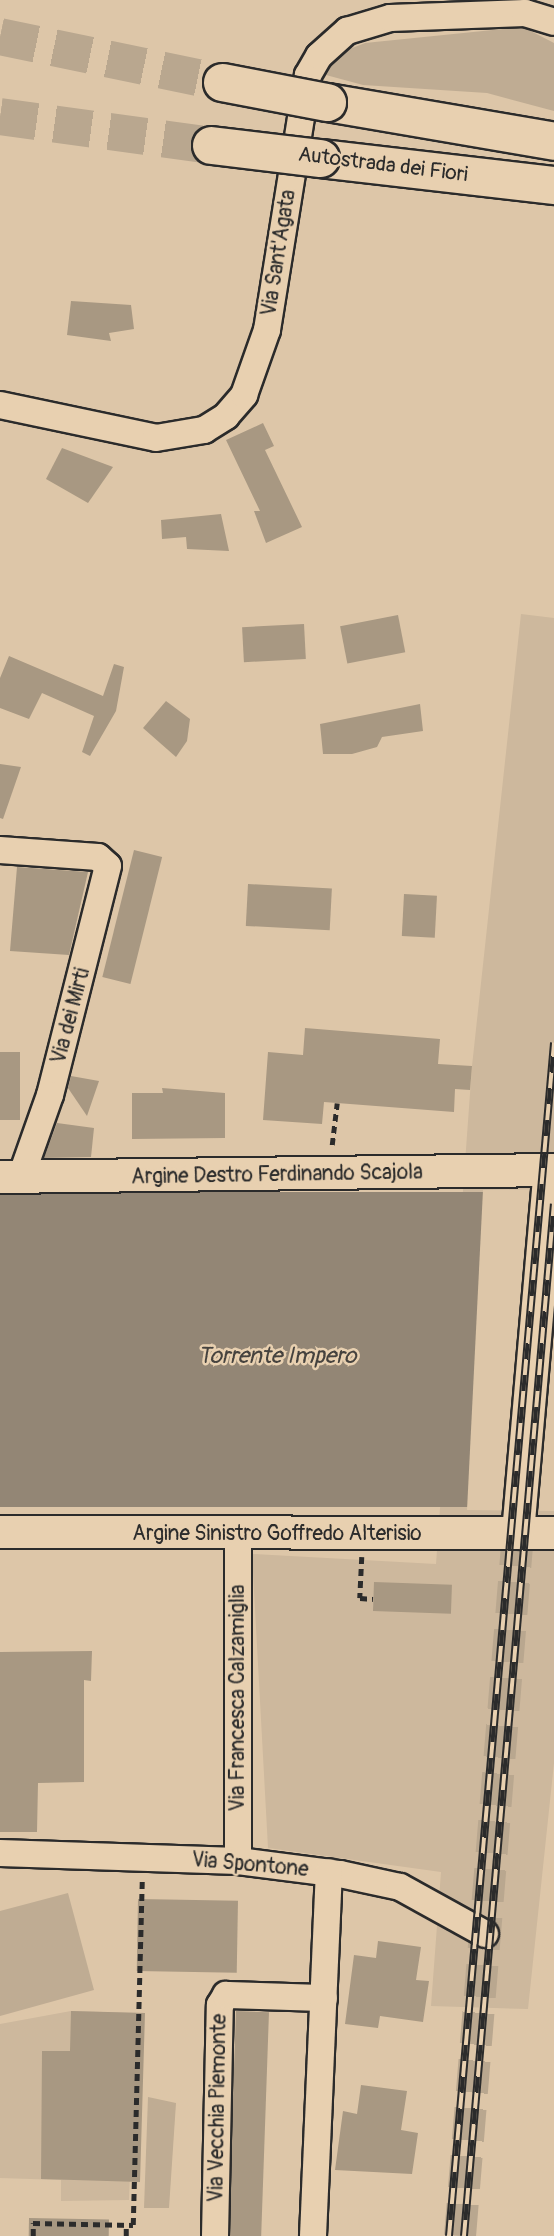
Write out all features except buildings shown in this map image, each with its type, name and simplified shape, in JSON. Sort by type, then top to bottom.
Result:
[{"type":"highway","points":[[222,82],[554,141]]},
{"type":"highway","name":"Autostrada dei Fiori","points":[[211,145],[554,185]]},
{"type":"main road","name":"Argine Destro Ferdinando Scajola","points":[[10,1177],[552,1170]]},
{"type":"main road","points":[[518,1533],[552,1170]]},
{"type":"main road","name":"Argine Sinistro Goffredo Alterisio","points":[[0,1532],[554,1533]]},
{"type":"street","name":"Via Sant'Agata","points":[[0,405],[156,439],[204,430],[226,416],[244,395],[267,330],[308,75],[319,56],[347,31],[390,18],[525,13],[554,22]]},
{"type":"street","name":"Via dei Mirti","points":[[0,850],[98,857],[108,866],[82,974],[10,1177]]},
{"type":"street","name":"Via Francesca Calzamiglia","points":[[238,1534],[238,1861]]},
{"type":"street","name":"Via Spontone","points":[[0,1853],[238,1861],[329,1872],[400,1886],[485,1934]]},
{"type":"street","points":[[313,2236],[329,1872]]},
{"type":"street","name":"Via Vecchia Piemonte","points":[[215,2236],[220,2005],[226,1995],[324,1998]]},
{"type":"path","points":[[318,1144],[334,1145],[337,1103]]},
{"type":"path","points":[[362,1557],[360,1598],[373,1599]]},
{"type":"path","points":[[33,2236],[33,2223],[126,2225],[134,2222],[142,1896]]},
{"type":"path","points":[[126,2225],[126,2236]]},
{"type":"shaded area","points":[[523,27],[554,43],[554,111],[487,93],[363,85],[326,75],[337,54],[365,43]]},
{"type":"shaded area","points":[[521,614],[554,618],[554,1763],[528,2009],[431,2006],[441,1872],[268,1848],[252,1554],[436,1564],[472,1066]]},
{"type":"shaded area","points":[[68,1893],[94,1990],[0,2016],[0,1911]]},
{"type":"shaded area","points":[[71,2011],[136,2013],[129,2200],[61,2201],[61,2180],[0,2178],[0,2024]]},
{"type":"shaded area","points":[[148,2097],[176,2103],[169,2208],[144,2208]]},
{"type":"water","name":"Torrente Impero","points":[[0,1192],[554,1192],[554,1507],[0,1507]]},
{"type":"pier","points":[[554,1189],[554,1511],[467,1510],[483,1190]]},
{"type":"tunnel","points":[[0,36],[222,82]]},
{"type":"tunnel","points":[[0,116],[211,145]]},
{"type":"tunnel","points":[[460,2236],[518,1533]]},
{"type":"railway","points":[[449,2236],[554,1043]]},
{"type":"railway","points":[[464,2236],[554,1204]]}]
